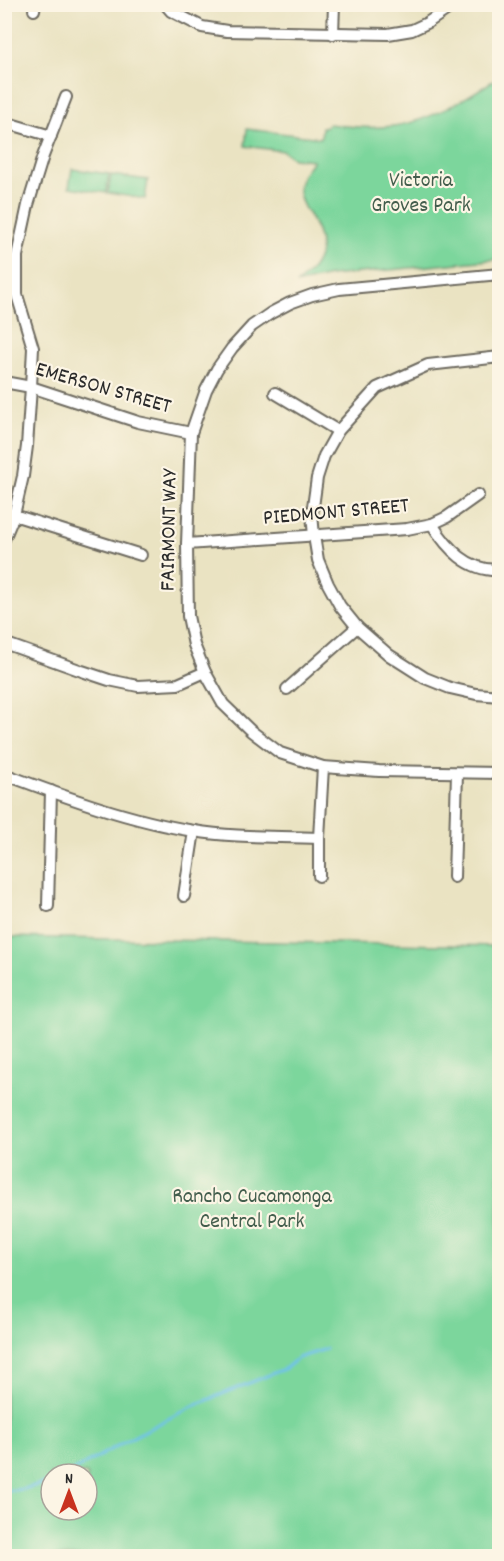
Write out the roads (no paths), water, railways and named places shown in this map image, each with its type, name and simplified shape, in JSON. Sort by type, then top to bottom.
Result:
[{"type":"street","points":[[165,4],[171,11],[202,27],[227,31],[333,34],[388,34],[412,30],[455,4]]},
{"type":"street","points":[[333,34],[334,4]]},
{"type":"street","points":[[4,539],[9,514],[22,476],[27,446],[33,348],[17,295],[17,256],[28,205],[66,97]]},
{"type":"street","points":[[4,122],[51,136]]},
{"type":"street","points":[[4,254],[17,256]]},
{"type":"street","name":"FAIRMONT WAY","points":[[500,274],[339,289],[290,303],[252,326],[217,369],[206,390],[191,433],[187,544],[188,616],[194,645],[205,672],[223,704],[250,731],[280,753],[323,767],[379,771],[500,773]]},
{"type":"street","points":[[500,357],[428,365],[377,388],[339,430],[324,456],[316,477],[312,514],[318,560],[327,584],[340,606],[357,627],[389,655],[425,678],[450,688],[476,694],[500,696]]},
{"type":"street","name":"EMERSON STREET","points":[[4,382],[31,387],[138,422],[191,433]]},
{"type":"street","points":[[276,393],[339,430]]},
{"type":"street","name":"PIEDMONT STREET","points":[[187,544],[407,529],[432,524],[447,517],[478,495]]},
{"type":"street","points":[[9,514],[141,555]]},
{"type":"street","points":[[432,524],[443,542],[459,557],[477,567],[500,570]]},
{"type":"street","points":[[287,689],[357,627]]},
{"type":"street","points":[[4,644],[91,674],[138,686],[178,684],[205,672]]},
{"type":"street","points":[[319,876],[323,767]]},
{"type":"street","points":[[454,877],[457,773]]},
{"type":"street","points":[[4,774],[145,821],[194,831],[240,836],[319,838]]},
{"type":"street","points":[[48,906],[51,791]]},
{"type":"street","points":[[184,896],[194,831]]},
{"type":"waterway","points":[[89,1462],[193,1406],[286,1368],[298,1358],[326,1349]]},
{"type":"waterway","points":[[4,1491],[39,1485]]},
{"type":"park label","name":"Victoria Groves Park","points":[[421,194]]},
{"type":"park label","name":"Rancho Cucamonga Central Park","points":[[252,1210]]}]
